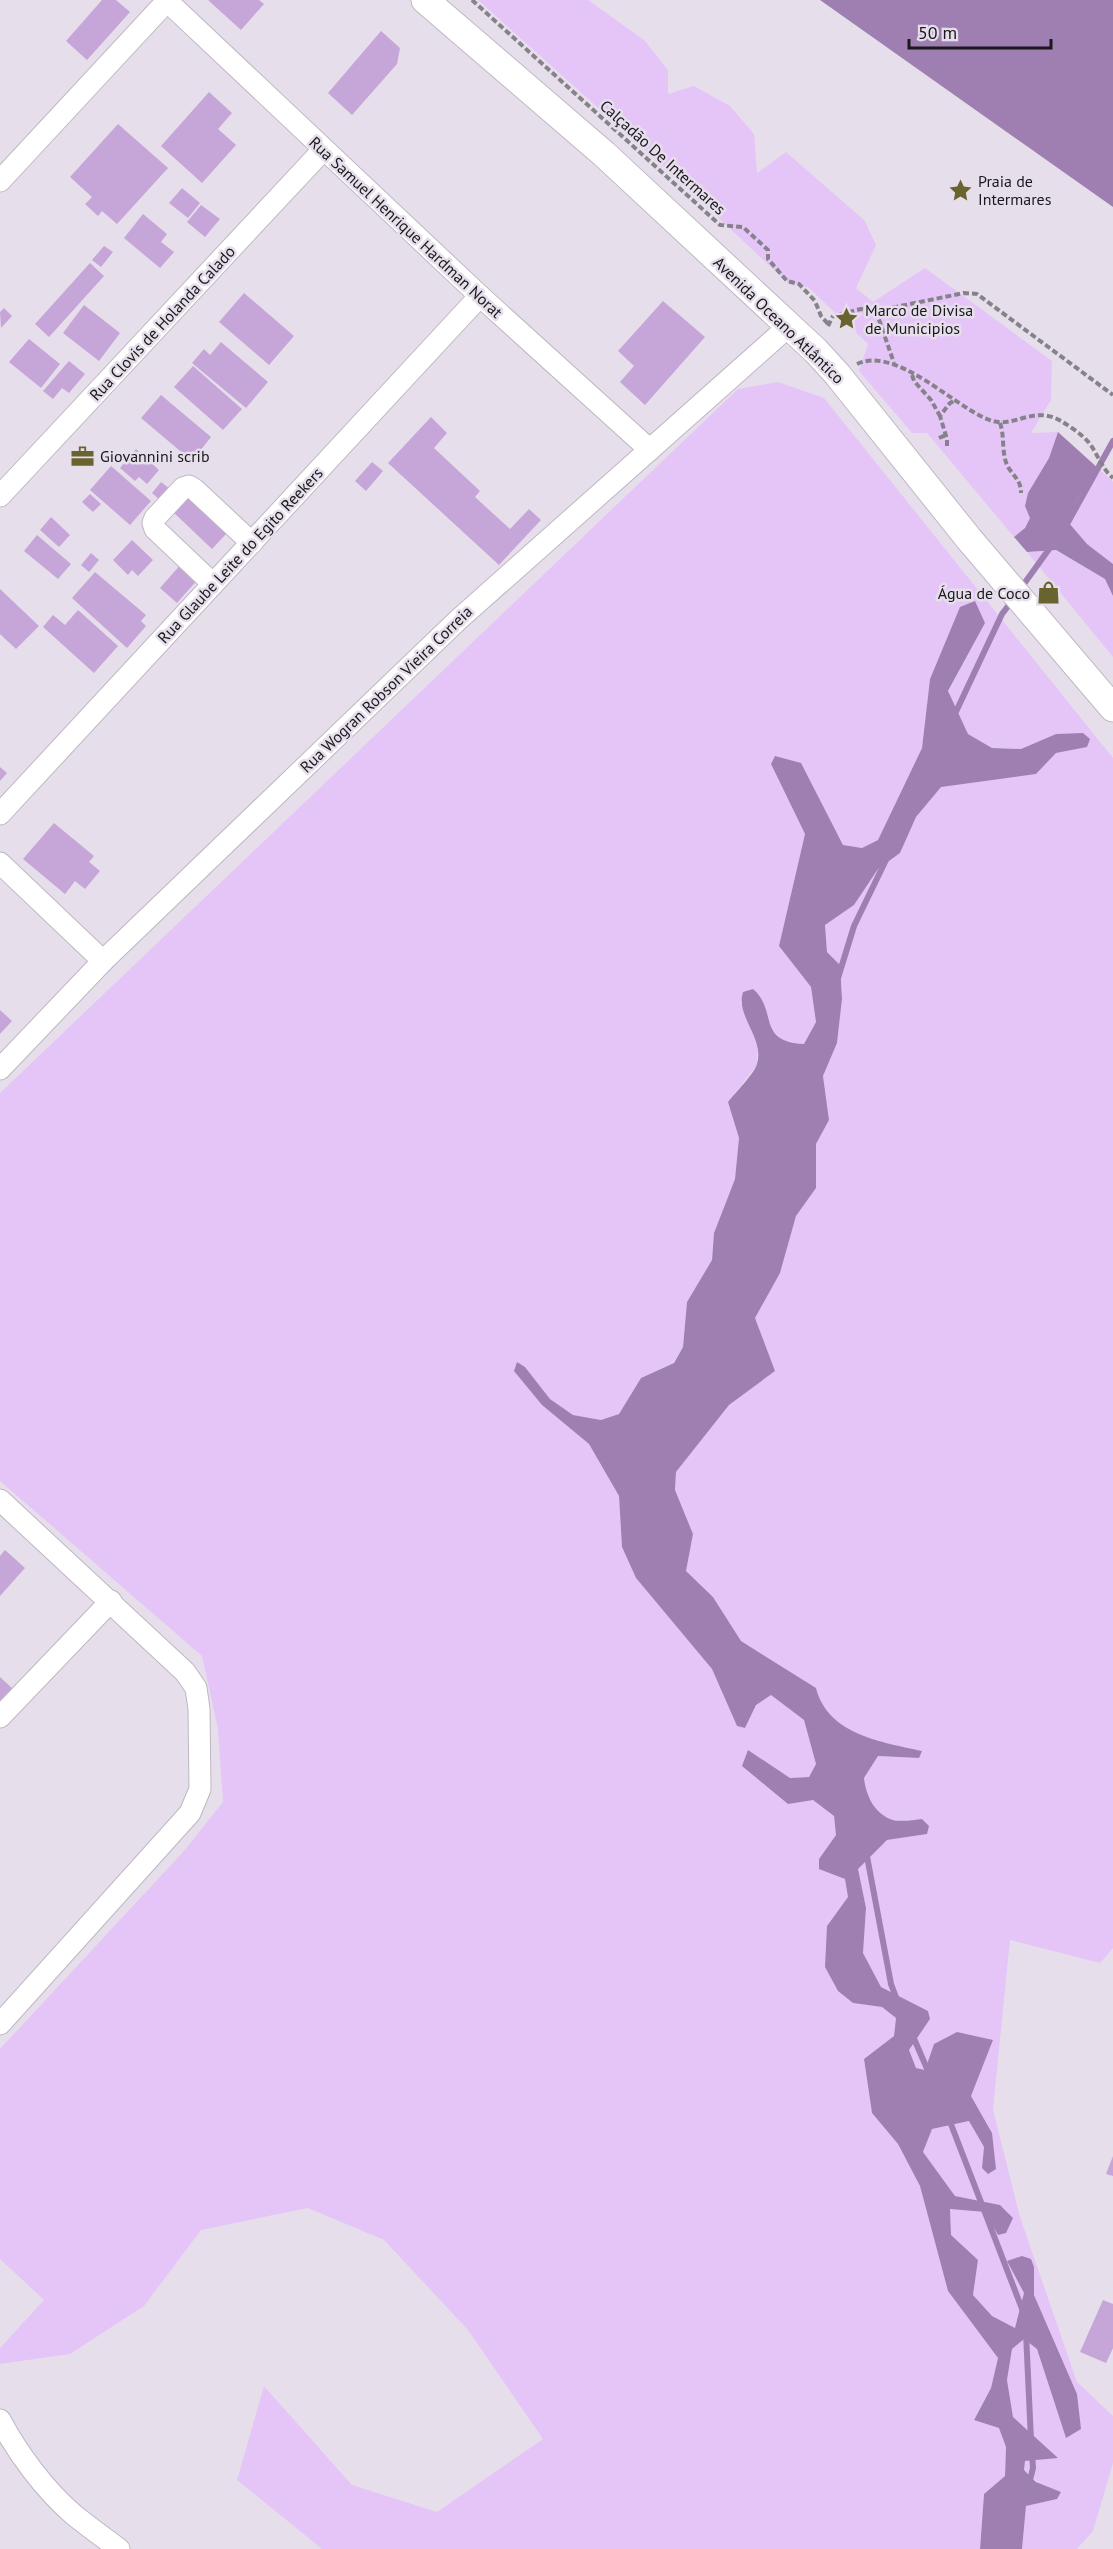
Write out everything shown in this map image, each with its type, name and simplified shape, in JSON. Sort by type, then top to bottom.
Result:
[{"type":"main road","name":"Avenida Oceano Atlântico","points":[[425,0],[604,154],[816,351],[837,374],[969,540],[1113,708]]},
{"type":"street","name":"Rua Samuel Henrique Hardman Norat","points":[[166,1],[480,296],[650,450]]},
{"type":"street","points":[[0,181],[166,1]]},
{"type":"street","name":"Rua Clovis de Holanda Calado","points":[[0,496],[323,150]]},
{"type":"street","name":"Rua Glaube Leite do Egito Reekers","points":[[0,814],[480,296]]},
{"type":"street","name":"Rua Wogran Robson Vieira Correia","points":[[0,1069],[103,961],[458,620],[789,326]]},
{"type":"street","points":[[213,584],[155,530],[153,523],[155,518],[183,488],[189,486],[194,489],[252,543]]},
{"type":"street","points":[[0,863],[103,961]]},
{"type":"street","points":[[0,1500],[111,1601],[184,1672],[196,1688],[199,1710],[200,1789],[190,1814],[0,2025]]},
{"type":"street","points":[[0,1716],[111,1601]]},
{"type":"street","points":[[0,2420],[12,2443],[45,2485],[73,2514],[119,2549]]},
{"type":"path","name":"Calçadão De Intermares","points":[[472,0],[720,225],[743,227],[768,250],[768,259],[787,281],[800,284],[815,301],[821,316],[829,325]]},
{"type":"path","points":[[816,351],[833,316],[861,309],[876,311],[964,293],[977,294],[1113,395]]},
{"type":"path","points":[[876,311],[894,364]]},
{"type":"path","points":[[837,374],[867,360],[894,364],[987,420],[1000,423],[1029,415],[1050,415],[1086,439],[1113,478]]},
{"type":"path","points":[[912,374],[914,381],[931,400],[940,416],[947,446]]},
{"type":"path","points":[[940,416],[950,403],[956,400]]},
{"type":"path","points":[[1000,423],[1004,433],[1006,459],[1021,486],[1021,493]]},
{"type":"path","points":[[939,438],[946,435]]},
{"type":"shaded area","points":[[478,0],[588,0],[644,40],[668,70],[668,94],[694,86],[730,106],[754,134],[757,173],[786,152],[865,221],[876,245],[856,288],[873,302],[925,268],[1052,361],[1051,400],[1031,433],[1058,432],[1049,458],[1028,493],[1030,518],[1025,528],[1014,537],[927,433],[912,433],[859,371],[868,344],[808,287],[788,283],[664,167]]},
{"type":"shaded area","points":[[820,0],[1113,0],[1113,207]]},
{"type":"shaded area","points":[[778,382],[824,398],[1113,758],[1113,1948],[1100,1963],[1010,1940],[993,2110],[1020,2217],[1077,2382],[1113,2416],[1113,2463],[1093,2531],[1077,2549],[1022,2549],[1026,2506],[1057,2499],[1024,2470],[1025,2461],[1057,2457],[1013,2417],[1007,2380],[1012,2349],[1024,2339],[1037,2349],[1066,2438],[1077,2394],[1034,2295],[1034,2267],[1007,2261],[1024,2293],[1016,2329],[992,2316],[973,2295],[978,2260],[951,2236],[950,2209],[985,2212],[1000,2205],[955,2196],[923,2153],[931,2129],[970,2121],[984,2147],[982,2168],[992,2133],[971,2096],[993,2040],[934,2044],[925,2070],[915,2068],[909,2050],[930,2019],[928,2011],[881,1987],[863,1953],[866,1908],[857,1869],[887,1840],[927,1834],[922,1819],[896,1821],[876,1809],[869,1798],[864,1778],[878,1756],[918,1758],[922,1751],[874,1740],[844,1726],[822,1704],[816,1688],[741,1641],[713,1597],[686,1571],[693,1534],[675,1490],[676,1472],[729,1405],[775,1371],[755,1318],[780,1273],[796,1216],[816,1188],[816,1144],[829,1120],[823,1076],[837,1043],[842,999],[840,965],[827,952],[825,925],[854,905],[878,869],[900,853],[916,817],[941,786],[1036,774],[1056,753],[1086,747],[1056,734],[1021,749],[992,748],[968,734],[948,692],[985,623],[960,608],[930,679],[922,748],[878,840],[862,848],[843,845],[801,764],[771,764],[805,834],[779,946],[811,987],[816,1022],[804,1044],[792,1043],[777,1036],[772,1030],[760,995],[740,1001],[758,1045],[757,1065],[728,1102],[739,1138],[735,1179],[714,1233],[712,1260],[687,1302],[683,1347],[673,1363],[641,1378],[619,1414],[601,1420],[573,1415],[550,1399],[525,1367],[542,1405],[589,1444],[619,1496],[622,1547],[636,1578],[712,1669],[737,1726],[745,1728],[756,1705],[771,1695],[804,1720],[816,1764],[809,1777],[790,1778],[748,1751],[834,1816],[836,1835],[819,1859],[845,1879],[848,1897],[827,1926],[838,1991],[853,2003],[882,2007],[896,2018],[894,2036],[864,2059],[872,2113],[898,2144],[920,2186],[948,2291],[998,2358],[991,2388],[974,2419],[1000,2428],[1006,2447],[1005,2476],[984,2494],[980,2549],[322,2549],[237,2480],[264,2386],[352,2485],[437,2512],[543,2439],[468,2330],[384,2240],[308,2208],[201,2230],[144,2306],[70,2354],[0,2364],[0,2348],[44,2300],[0,2259],[0,2049],[183,1852],[223,1802],[218,1729],[202,1656],[0,1481],[0,1093],[738,389]]},
{"type":"shaded area","points":[[1058,432],[1100,470],[1080,494],[1069,523],[1087,544],[1113,564],[1113,596],[1105,579],[1056,550],[1027,552],[1014,537],[1025,528],[1030,518],[1025,506],[1028,493],[1049,458]]},
{"type":"shaded area","points":[[1100,470],[1113,482],[1113,564],[1087,544],[1069,523],[1080,495]]},
{"type":"shaded area","points":[[1055,550],[1105,579],[1113,596],[1113,657],[1027,552]]},
{"type":"shaded area","points":[[975,601],[985,623],[948,691],[968,734],[992,748],[1021,749],[1056,734],[1083,733],[1090,739],[1087,747],[1056,753],[1036,774],[941,787],[916,817],[900,853],[878,869],[854,905],[825,925],[827,952],[840,965],[842,999],[837,1043],[823,1076],[829,1120],[816,1144],[816,1188],[796,1216],[780,1273],[755,1318],[775,1371],[729,1405],[676,1472],[675,1490],[693,1534],[686,1571],[713,1597],[741,1641],[816,1688],[822,1704],[844,1726],[874,1740],[922,1751],[919,1758],[878,1756],[864,1778],[872,1803],[886,1817],[896,1821],[922,1819],[929,1826],[927,1834],[887,1840],[858,1869],[866,1908],[863,1953],[881,1987],[928,2011],[930,2019],[909,2050],[916,2068],[925,2070],[934,2044],[957,2032],[993,2040],[971,2096],[992,2133],[996,2169],[988,2174],[982,2168],[984,2147],[969,2121],[932,2129],[923,2152],[955,2196],[1000,2205],[1013,2218],[1006,2233],[998,2235],[985,2212],[950,2209],[951,2235],[978,2260],[973,2295],[992,2316],[1015,2328],[1024,2293],[1007,2261],[1022,2256],[1031,2259],[1034,2267],[1034,2295],[1077,2394],[1081,2429],[1066,2438],[1037,2349],[1024,2339],[1012,2349],[1007,2380],[1013,2417],[1058,2458],[1025,2461],[1024,2470],[1036,2482],[1061,2492],[1057,2499],[1026,2506],[1022,2549],[980,2549],[984,2494],[1005,2476],[1006,2447],[999,2428],[974,2420],[991,2388],[998,2358],[948,2291],[920,2186],[898,2144],[872,2113],[864,2059],[894,2036],[896,2018],[882,2007],[853,2003],[838,1991],[825,1967],[827,1926],[848,1897],[845,1879],[819,1869],[819,1859],[836,1835],[834,1816],[813,1800],[788,1804],[742,1766],[748,1750],[790,1778],[809,1777],[816,1764],[804,1720],[771,1695],[756,1705],[745,1728],[737,1726],[712,1669],[636,1578],[622,1547],[619,1496],[589,1444],[542,1405],[514,1371],[517,1362],[525,1367],[550,1399],[573,1415],[601,1420],[619,1414],[641,1378],[674,1363],[683,1347],[687,1302],[712,1260],[714,1233],[735,1179],[739,1138],[728,1102],[757,1064],[757,1045],[743,1010],[743,992],[753,989],[760,997],[773,1031],[779,1038],[804,1044],[816,1022],[811,987],[779,946],[805,834],[771,764],[775,756],[801,763],[843,845],[862,848],[878,840],[922,748],[930,679],[960,607]]},
{"type":"building","points":[[102,0],[116,0],[130,12],[87,60],[66,41]]},
{"type":"building","points":[[208,0],[259,0],[264,4],[241,30]]},
{"type":"building","points":[[381,31],[400,48],[397,64],[352,115],[328,93]]},
{"type":"building","points":[[209,92],[232,113],[218,129],[236,145],[202,183],[161,146]]},
{"type":"building","points":[[118,124],[168,168],[117,224],[102,211],[98,216],[85,204],[92,197],[70,177]]},
{"type":"building","points":[[182,188],[200,203],[188,218],[169,203]]},
{"type":"building","points":[[201,205],[220,219],[205,237],[187,222]]},
{"type":"building","points":[[143,214],[167,234],[161,242],[174,252],[160,268],[124,238]]},
{"type":"building","points":[[104,246],[113,252],[101,267],[92,260]]},
{"type":"building","points":[[90,263],[104,276],[49,337],[35,324]]},
{"type":"building","points":[[244,293],[294,336],[269,365],[219,322]]},
{"type":"building","points":[[663,301],[705,337],[645,405],[620,382],[634,366],[618,351]]},
{"type":"building","points":[[84,305],[120,333],[99,361],[63,333]]},
{"type":"building","points":[[4,308],[12,316],[1,328],[0,312]]},
{"type":"building","points":[[29,339],[60,364],[41,388],[9,362]]},
{"type":"building","points":[[221,342],[268,382],[246,408],[192,363],[204,349],[210,355]]},
{"type":"building","points":[[69,361],[85,374],[69,393],[62,388],[53,399],[43,391]]},
{"type":"building","points":[[193,366],[242,409],[223,430],[174,387]]},
{"type":"building","points":[[161,395],[211,437],[192,461],[141,418]]},
{"type":"building","points":[[431,417],[447,433],[434,448],[480,491],[475,497],[510,529],[529,509],[541,520],[499,565],[388,463]]},
{"type":"building","points":[[136,449],[159,470],[147,484],[139,477],[135,481],[120,468]]},
{"type":"building","points":[[372,462],[383,471],[366,491],[355,481]]},
{"type":"building","points":[[111,466],[151,501],[130,525],[90,490]]},
{"type":"building","points":[[161,482],[170,489],[160,500],[152,493]]},
{"type":"building","points":[[90,494],[101,504],[93,512],[82,502]]},
{"type":"building","points":[[186,494],[227,533],[212,549],[171,510]]},
{"type":"building","points":[[51,517],[70,535],[59,547],[40,530]]},
{"type":"building","points":[[37,535],[71,564],[58,579],[24,551]]},
{"type":"building","points":[[132,540],[153,560],[138,576],[132,570],[128,575],[113,560]]},
{"type":"building","points":[[91,553],[99,560],[89,572],[81,565]]},
{"type":"building","points":[[182,563],[199,578],[177,603],[160,588]]},
{"type":"building","points":[[95,572],[146,615],[141,621],[146,626],[127,648],[72,598]]},
{"type":"building","points":[[0,589],[39,626],[16,649],[0,634]]},
{"type":"building","points":[[78,610],[118,646],[94,673],[43,627],[53,615],[65,625]]},
{"type":"building","points":[[0,767],[7,773],[0,781]]},
{"type":"building","points":[[54,823],[94,856],[89,862],[100,871],[85,889],[75,881],[65,894],[23,859]]},
{"type":"building","points":[[0,1010],[12,1021],[0,1034]]},
{"type":"building","points":[[5,1550],[25,1568],[0,1596],[0,1556]]},
{"type":"building","points":[[0,1677],[13,1689],[0,1702]]},
{"type":"building","points":[[1113,2156],[1113,2176],[1106,2174]]},
{"type":"building","points":[[1103,2300],[1113,2304],[1113,2348],[1106,2363],[1080,2352]]},
{"type":"waterway","points":[[1067,524],[1113,441]]},
{"type":"waterway","points":[[1021,588],[1052,545]]},
{"type":"waterway","points":[[953,718],[1002,614],[1012,601]]},
{"type":"waterway","points":[[838,978],[854,926],[886,860]]},
{"type":"waterway","points":[[866,1851],[891,1984],[897,2000]]},
{"type":"waterway","points":[[912,2034],[928,2071]]},
{"type":"waterway","points":[[949,2119],[1024,2314]]},
{"type":"waterway","points":[[1026,2333],[1031,2440]]},
{"type":"waterway","points":[[1029,2484],[1033,2468],[1032,2453]]},
{"type":"place","name":"Praia de Intermares","points":[[960,190]]},
{"type":"place","name":"Marco de Divisa de Municipios","points":[[847,319]]},
{"type":"place","name":"Giovannini scrib","points":[[82,456]]},
{"type":"place","name":"Água de Coco","points":[[1048,593]]}]
